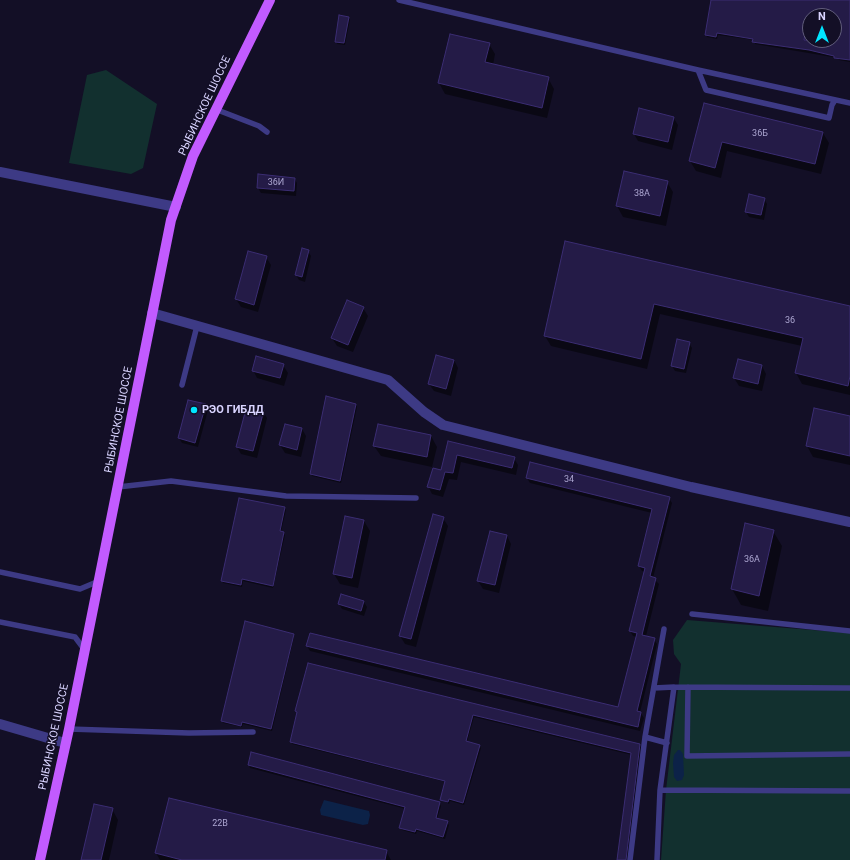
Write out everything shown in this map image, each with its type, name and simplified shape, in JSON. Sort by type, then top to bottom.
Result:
[{"type":"main road","name":"РЫБИНСКОЕ ШОССЕ","points":[[40,860],[69,729],[171,220],[193,156],[270,0]]},
{"type":"street","points":[[0,172],[176,207]]},
{"type":"street","points":[[152,313],[388,380],[424,412],[443,425],[691,487],[850,522]]},
{"type":"street","points":[[0,724],[65,743]]},
{"type":"lane","points":[[399,0],[850,104]]},
{"type":"lane","points":[[698,70],[706,90],[829,118],[832,105],[835,100]]},
{"type":"lane","points":[[215,109],[259,126],[267,132]]},
{"type":"lane","points":[[182,385],[197,326]]},
{"type":"lane","points":[[118,486],[171,481],[286,496],[416,498]]},
{"type":"lane","points":[[0,572],[80,589],[99,581]]},
{"type":"lane","points":[[692,614],[850,630]]},
{"type":"lane","points":[[0,622],[75,637],[85,650]]},
{"type":"lane","points":[[630,860],[645,737],[664,630]]},
{"type":"lane","points":[[657,860],[660,790],[674,687]]},
{"type":"lane","points":[[688,687],[687,756],[850,754]]},
{"type":"lane","points":[[654,688],[850,688]]},
{"type":"lane","points":[[69,729],[253,732]]},
{"type":"lane","points":[[645,737],[667,743]]},
{"type":"lane","points":[[660,790],[850,791]]},
{"type":"green space","points":[[106,70],[157,104],[143,168],[131,174],[69,163],[87,75]]},
{"type":"green space","points":[[687,620],[850,633],[850,860],[661,860],[666,790],[681,664],[674,654],[673,640]]},
{"type":"water","points":[[678,750],[680,750],[683,754],[684,775],[682,780],[677,781],[674,777],[673,763],[674,755]]},
{"type":"water","points":[[324,800],[369,811],[370,815],[368,824],[363,825],[321,815],[320,810]]},
{"type":"building","points":[[711,0],[850,0],[850,60],[834,58],[834,56],[809,50],[752,42],[753,39],[717,33],[716,37],[705,35]]},
{"type":"building","points":[[339,15],[349,17],[344,43],[335,42]]},
{"type":"building","points":[[450,34],[490,43],[485,62],[549,77],[542,108],[438,83]]},
{"type":"building","points":[[704,103],[823,132],[815,164],[722,142],[715,168],[689,161]]},
{"type":"building","points":[[639,108],[674,117],[668,142],[633,134]]},
{"type":"building","points":[[624,171],[668,181],[660,216],[616,206]]},
{"type":"building","points":[[258,174],[295,178],[294,191],[257,188]]},
{"type":"building","points":[[749,194],[765,198],[761,215],[745,212]]},
{"type":"building","points":[[565,241],[850,306],[850,376],[848,386],[795,373],[803,338],[654,304],[641,359],[544,336]]},
{"type":"building","points":[[302,248],[309,250],[302,277],[295,275]]},
{"type":"building","points":[[248,251],[267,256],[254,305],[235,299]]},
{"type":"building","points":[[347,300],[364,307],[348,345],[331,338]]},
{"type":"building","points":[[677,339],[690,342],[684,369],[671,366]]},
{"type":"building","points":[[436,355],[454,360],[446,389],[428,384]]},
{"type":"building","points":[[256,356],[284,364],[280,378],[252,371]]},
{"type":"building","points":[[738,359],[762,365],[758,384],[733,378]]},
{"type":"building","points":[[326,396],[356,404],[340,481],[310,474]]},
{"type":"building","points":[[188,400],[206,404],[195,443],[178,438]]},
{"type":"building","points":[[247,405],[264,410],[253,451],[236,447]]},
{"type":"building","points":[[814,408],[850,416],[850,456],[806,446]]},
{"type":"building","points":[[285,424],[302,428],[297,450],[279,445]]},
{"type":"building","points":[[378,424],[431,435],[427,457],[373,446]]},
{"type":"building","points":[[448,441],[515,457],[512,468],[457,455],[453,473],[445,472],[440,490],[427,487],[433,468],[441,470]]},
{"type":"building","points":[[530,462],[670,497],[650,576],[656,578],[642,635],[655,638],[637,711],[641,712],[638,727],[306,646],[310,633],[618,707],[637,633],[629,631],[645,568],[638,566],[652,509],[526,478]]},
{"type":"building","points":[[239,498],[285,507],[280,531],[284,532],[273,586],[242,579],[241,585],[221,581]]},
{"type":"building","points":[[433,514],[444,517],[411,639],[399,636]]},
{"type":"building","points":[[345,516],[364,520],[352,578],[333,574]]},
{"type":"building","points":[[745,523],[774,530],[759,596],[731,589]]},
{"type":"building","points":[[490,531],[507,535],[495,585],[477,581]]},
{"type":"building","points":[[341,594],[364,601],[361,611],[338,604]]},
{"type":"building","points":[[245,621],[294,634],[271,729],[242,722],[241,726],[221,721]]},
{"type":"building","points":[[308,663],[640,744],[626,860],[617,860],[631,753],[473,715],[466,741],[480,745],[463,803],[449,799],[448,802],[440,800],[445,781],[290,742],[297,712],[295,711]]},
{"type":"building","points":[[251,752],[440,802],[436,818],[448,821],[443,837],[416,829],[415,832],[399,828],[405,807],[248,765]]},
{"type":"building","points":[[169,798],[387,850],[385,860],[182,860],[155,853]]},
{"type":"building","points":[[94,804],[113,808],[101,860],[81,860]]},
{"type":"place","name":"РЭО ГИБДД","points":[[194,410]]}]
